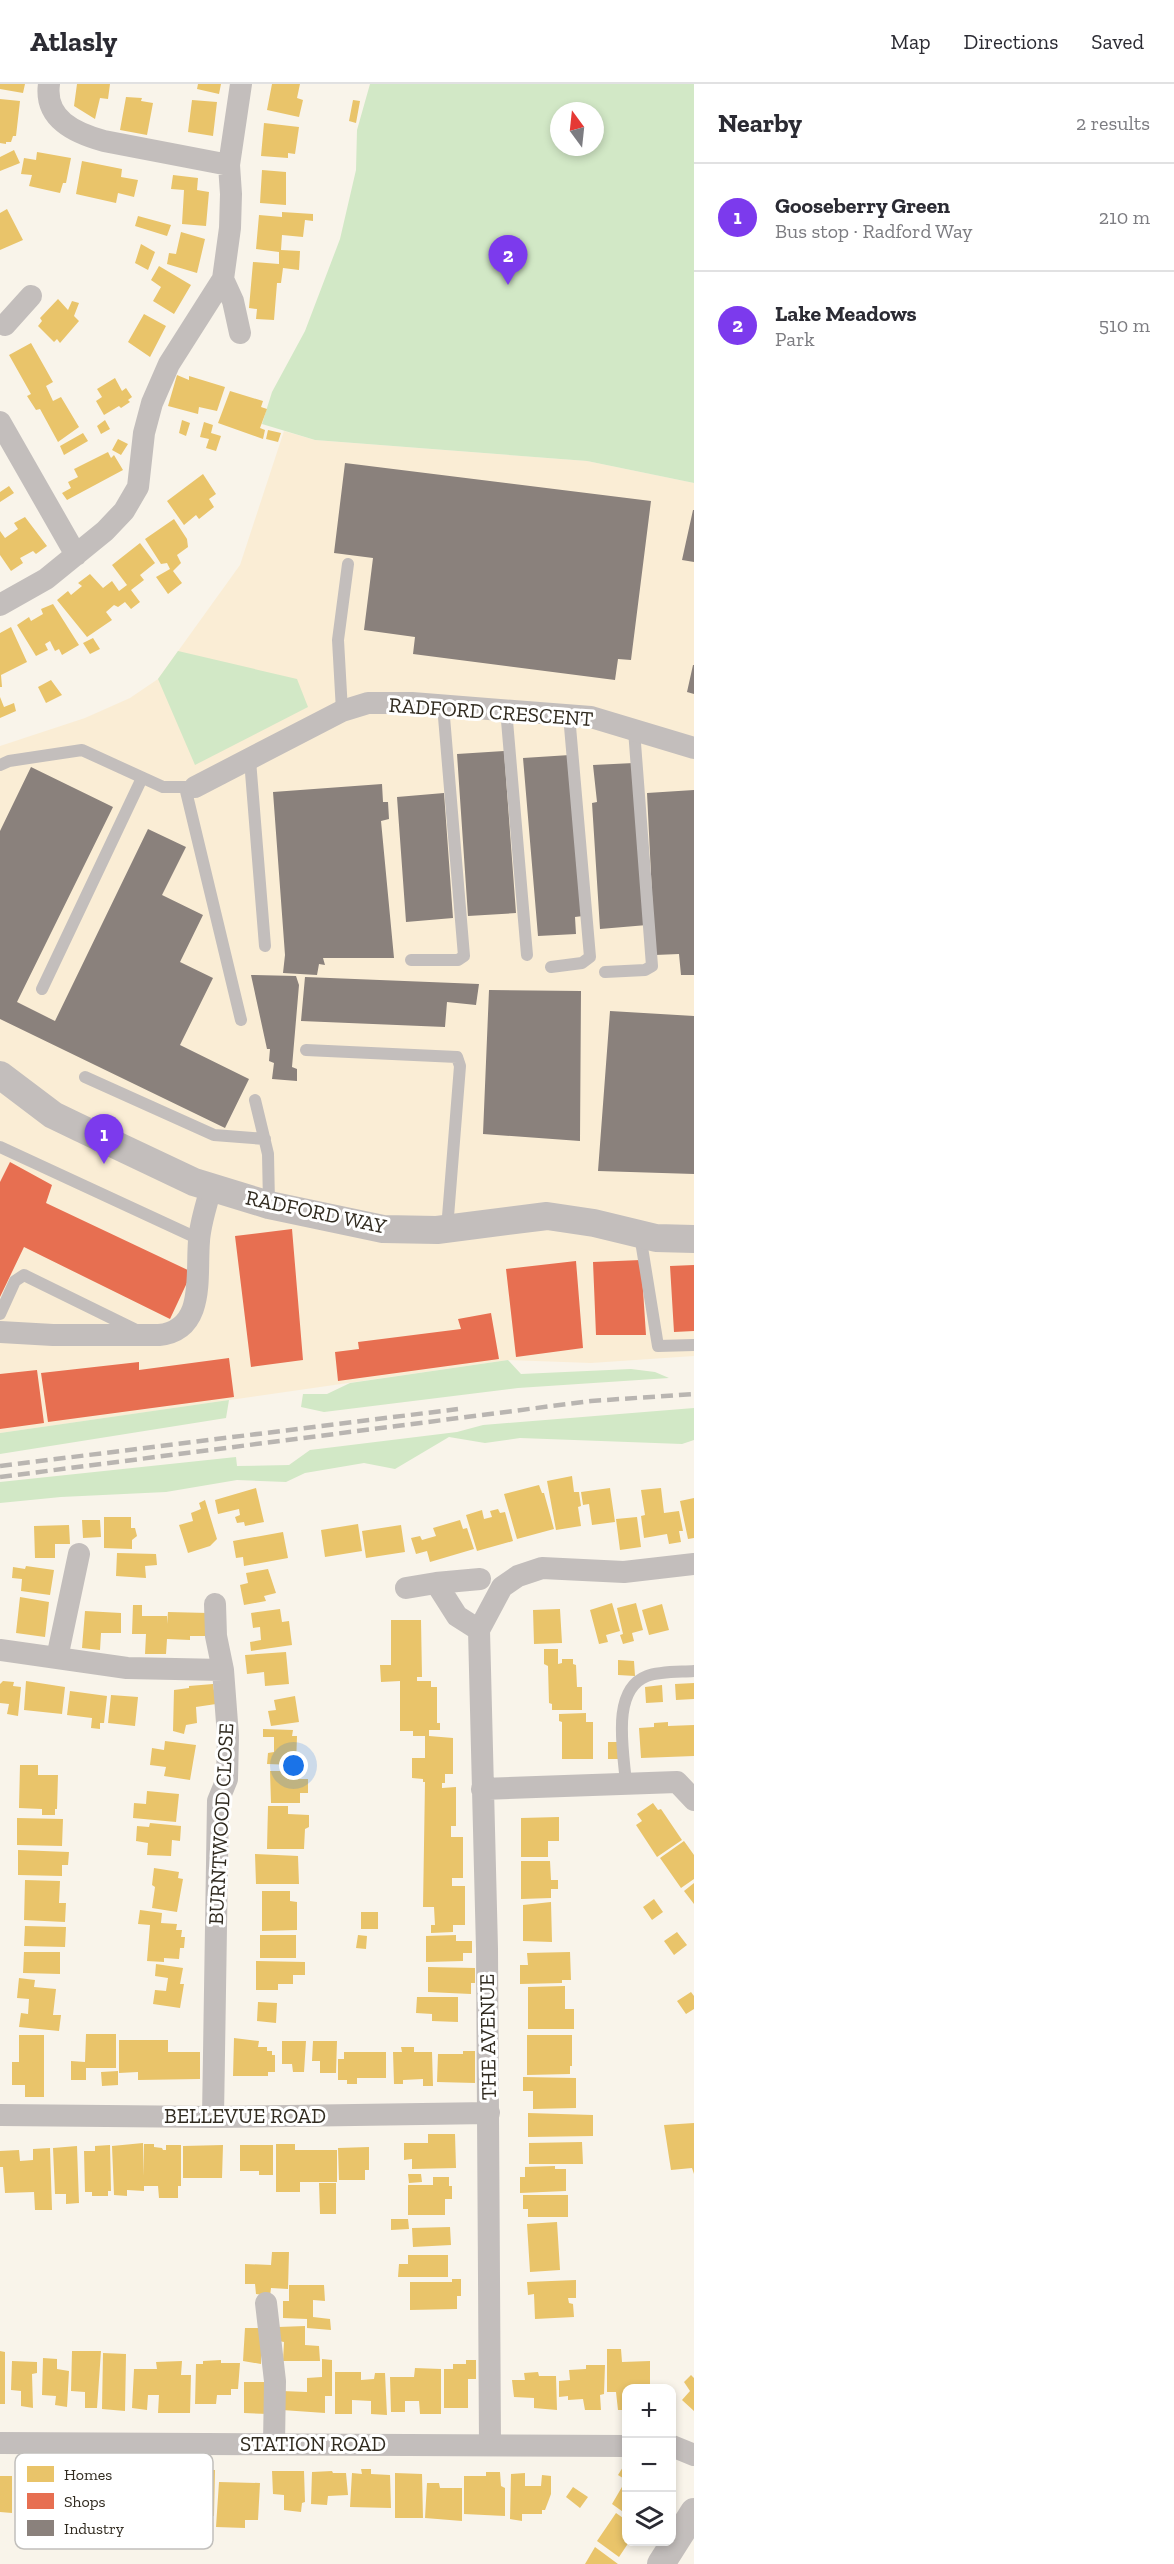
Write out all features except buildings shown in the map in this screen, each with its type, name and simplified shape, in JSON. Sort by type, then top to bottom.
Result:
[{"type":"street","points":[[49,84],[48,94],[54,113],[66,127],[83,135],[229,165]]},
{"type":"street","points":[[0,605],[46,579],[105,531],[124,511],[138,487],[144,433],[158,387],[169,364],[223,279],[230,228],[229,165],[241,84]]},
{"type":"street","points":[[223,279],[233,301],[240,333]]},
{"type":"street","points":[[2,326],[31,296]]},
{"type":"street","points":[[0,422],[76,555]]},
{"type":"street","name":"RADFORD CRESCENT","points":[[190,787],[250,760],[342,711],[368,703],[443,705],[591,717],[694,748]]},
{"type":"street","name":"RADFORD WAY","points":[[0,1075],[53,1115],[194,1182],[269,1205],[382,1229],[448,1218],[547,1216],[594,1223],[656,1238],[694,1239]]},
{"type":"street","points":[[0,1332],[53,1335],[170,1334],[180,1329],[190,1317],[199,1275],[199,1239],[212,1187]]},
{"type":"street","points":[[57,1658],[79,1554]]},
{"type":"street","points":[[436,1583],[457,1616],[480,1630],[502,1587],[518,1576],[542,1568],[624,1572],[694,1564]]},
{"type":"street","points":[[406,1588],[480,1580]]},
{"type":"street","name":"BURNTWOOD CLOSE","points":[[213,2117],[218,1801],[227,1779],[228,1736],[223,1670],[216,1636],[215,1604]]},
{"type":"street","name":"THE AVENUE","points":[[480,1630],[489,2113],[490,2444]]},
{"type":"street","points":[[0,1650],[127,1668],[223,1670]]},
{"type":"street","points":[[482,1789],[677,1782],[694,1800]]},
{"type":"street","name":"BELLEVUE ROAD","points":[[0,2115],[213,2117],[489,2113]]},
{"type":"street","points":[[266,2302],[275,2381],[274,2444]]},
{"type":"street","name":"STATION ROAD","points":[[0,2443],[622,2446]]},
{"type":"street","points":[[676,2448],[694,2456]]},
{"type":"street","points":[[661,2564],[694,2512]]},
{"type":"lane","points":[[342,711],[338,640],[348,564]]},
{"type":"lane","points":[[411,960],[458,960],[464,956],[443,705]]},
{"type":"lane","points":[[506,709],[527,955]]},
{"type":"lane","points":[[551,967],[582,963],[590,957],[569,715]]},
{"type":"lane","points":[[605,972],[645,970],[652,966],[634,730]]},
{"type":"lane","points":[[0,765],[9,761],[82,750],[163,787],[190,787],[241,1020]]},
{"type":"lane","points":[[250,760],[265,946]]},
{"type":"lane","points":[[42,988],[142,778]]},
{"type":"lane","points":[[306,1050],[457,1057],[460,1066],[448,1218]]},
{"type":"lane","points":[[85,1077],[214,1136],[265,1139]]},
{"type":"lane","points":[[255,1100],[268,1154],[269,1205]]},
{"type":"lane","points":[[0,1147],[199,1239]]},
{"type":"lane","points":[[640,1235],[658,1346],[694,1345]]},
{"type":"lane","points":[[0,1314],[15,1281],[24,1275],[142,1334]]},
{"type":"lane","points":[[626,1784],[622,1712],[625,1696],[631,1687],[648,1676],[694,1671]]},
{"type":"shaded area","points":[[284,431],[315,440],[587,461],[694,483],[694,1356],[591,1363],[508,1360],[0,1433],[0,746],[85,718],[130,698],[158,679],[240,565]]},
{"type":"green space","points":[[370,84],[694,84],[694,483],[587,461],[315,440],[262,424],[272,392],[305,331],[340,239],[356,170],[357,130]]},
{"type":"green space","points":[[178,651],[297,679],[308,707],[195,765],[158,679]]},
{"type":"green space","points":[[508,1360],[521,1374],[631,1369],[655,1372],[669,1378],[518,1388],[324,1412],[301,1407],[303,1394],[327,1394],[350,1383]]},
{"type":"green space","points":[[229,1400],[226,1418],[0,1454],[0,1433]]},
{"type":"green space","points":[[694,1408],[694,1440],[682,1444],[520,1438],[485,1443],[449,1437],[395,1469],[364,1463],[305,1473],[286,1482],[237,1480],[166,1492],[61,1497],[0,1503],[0,1482],[236,1457],[237,1466],[289,1465],[310,1450],[457,1432],[483,1425]]},
{"type":"railway","points":[[0,1477],[591,1401],[694,1394]]},
{"type":"railway","points":[[0,1466],[458,1409]]},
{"type":"place","name":"Lake Meadows","points":[[508,285]]},
{"type":"place","name":"Gooseberry Green","points":[[104,1164]]}]
